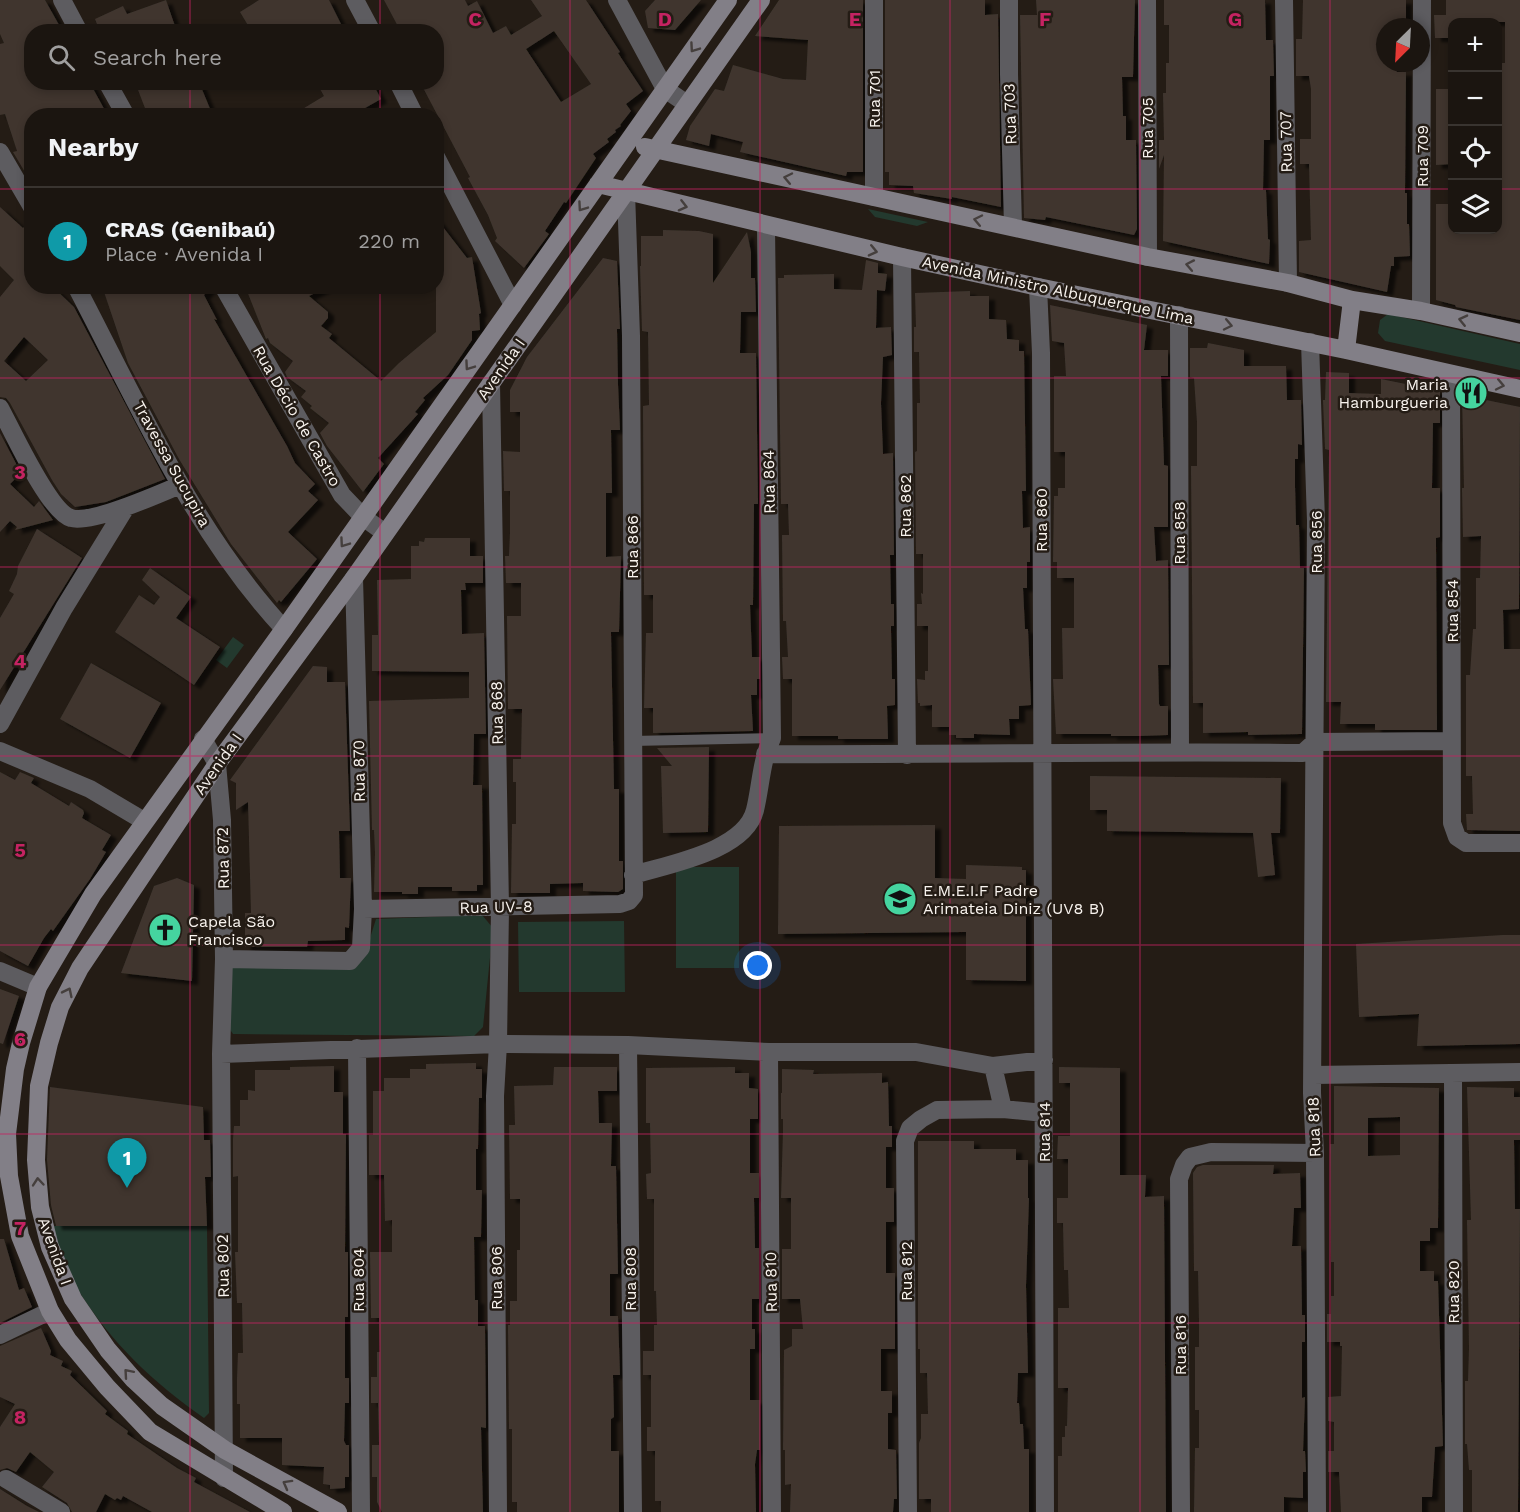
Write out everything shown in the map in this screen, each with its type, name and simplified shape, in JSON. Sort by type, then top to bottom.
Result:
[{"type":"street","points":[[62,0],[75,24]]},
{"type":"street","points":[[355,0],[368,24]]},
{"type":"street","points":[[617,0],[665,89],[687,104]]},
{"type":"street","name":"Avenida I","points":[[283,1512],[150,1432],[81,1356],[50,1311],[20,1236],[9,1176],[7,1134],[15,1069],[38,987],[93,894],[144,821],[284,629],[728,0]]},
{"type":"street","name":"Avenida I","points":[[338,1512],[225,1450],[162,1406],[134,1380],[108,1350],[73,1299],[50,1247],[40,1207],[36,1160],[39,1086],[49,1043],[60,1008],[80,968],[218,764],[354,578],[761,0]]},
{"type":"street","name":"Rua 701","points":[[874,0],[874,197]]},
{"type":"street","name":"Rua 703","points":[[1009,0],[1014,227]]},
{"type":"street","name":"Rua 705","points":[[1147,0],[1148,256]]},
{"type":"street","name":"Rua 707","points":[[1284,0],[1288,284]]},
{"type":"street","name":"Rua 709","points":[[1421,311],[1422,0]]},
{"type":"street","points":[[111,90],[122,108]]},
{"type":"street","points":[[402,90],[411,108]]},
{"type":"street","points":[[627,143],[1148,256],[1288,284],[1352,300],[1421,311],[1520,333]]},
{"type":"street","points":[[0,152],[24,193]]},
{"type":"street","points":[[444,172],[513,305]]},
{"type":"street","name":"Avenida Ministro Albuquerque Lima","points":[[598,184],[902,257],[1310,342],[1520,390]]},
{"type":"street","name":"Rua 866","points":[[626,192],[631,336],[634,895],[629,901]]},
{"type":"street","name":"Rua 864","points":[[633,875],[708,851],[733,839],[745,829],[754,812],[769,746],[766,226]]},
{"type":"street","name":"Rua 862","points":[[902,257],[907,755]]},
{"type":"street","name":"Rua 860","points":[[1038,287],[1041,365],[1042,752]]},
{"type":"street","name":"Travessa Sucupira","points":[[80,294],[180,485],[229,562],[257,600],[284,629]]},
{"type":"street","name":"Rua Décio de Castro","points":[[228,294],[342,495],[363,517],[385,533]]},
{"type":"street","points":[[1346,350],[1352,300]]},
{"type":"street","name":"Rua 858","points":[[1179,315],[1180,752]]},
{"type":"street","name":"Rua 856","points":[[1310,342],[1316,521],[1316,742]]},
{"type":"street","name":"Rua 854","points":[[1451,374],[1452,823],[1457,837],[1466,843],[1520,843]]},
{"type":"street","name":"Rua 868","points":[[491,383],[500,908],[498,1044]]},
{"type":"street","points":[[0,408],[40,483],[61,513],[72,518],[82,519],[126,507],[180,485]]},
{"type":"street","points":[[0,724],[64,608],[126,507]]},
{"type":"street","name":"Rua 870","points":[[224,959],[350,961],[360,948],[363,909],[354,578]]},
{"type":"street","name":"Rua 872","points":[[203,739],[218,764],[222,820],[224,959],[221,1054]]},
{"type":"street","points":[[769,746],[907,755],[1042,752],[1303,753],[1316,742],[1451,741]]},
{"type":"street","name":"Rua 818","points":[[1316,742],[1313,1075],[1317,1512]]},
{"type":"street","points":[[0,751],[90,789],[144,821]]},
{"type":"street","name":"Rua 814","points":[[1042,752],[1045,1512]]},
{"type":"street","name":"Rua UV-8","points":[[363,909],[500,908],[620,904],[629,901]]},
{"type":"street","points":[[0,971],[38,987]]},
{"type":"street","points":[[221,1054],[498,1044],[628,1046],[769,1052],[916,1052],[993,1066],[1044,1060]]},
{"type":"street","name":"Rua 806","points":[[498,1044],[495,1120],[498,1512]]},
{"type":"street","name":"Rua 808","points":[[628,1046],[633,1512]]},
{"type":"street","name":"Rua 804","points":[[357,1048],[360,1512]]},
{"type":"street","name":"Rua 810","points":[[769,1052],[772,1512]]},
{"type":"street","name":"Rua 802","points":[[221,1054],[224,1478]]},
{"type":"street","points":[[993,1066],[1003,1109]]},
{"type":"street","points":[[1313,1075],[1520,1072]]},
{"type":"street","name":"Rua 820","points":[[1452,1073],[1454,1512]]},
{"type":"street","name":"Rua 812","points":[[908,1512],[905,1141],[910,1128],[937,1110],[1003,1109],[1044,1113]]},
{"type":"street","name":"Rua 816","points":[[1181,1512],[1179,1179],[1184,1165],[1190,1157],[1211,1152],[1315,1153]]},
{"type":"street","points":[[0,1335],[50,1311]]},
{"type":"street","points":[[6,1479],[61,1512]]},
{"type":"lane","points":[[632,741],[769,746]]},
{"type":"green space","points":[[868,209],[928,222],[917,226],[875,217]]},
{"type":"green space","points":[[1388,314],[1520,344],[1520,370],[1385,341],[1378,333],[1380,320]]},
{"type":"green space","points":[[233,637],[244,645],[227,668],[216,660]]},
{"type":"green space","points":[[676,867],[739,867],[739,968],[676,968]]},
{"type":"green space","points":[[482,915],[493,928],[483,1027],[474,1036],[233,1034],[225,1022],[224,973],[235,963],[365,954],[376,919]]},
{"type":"green space","points":[[624,921],[625,992],[519,992],[518,922]]},
{"type":"green space","points":[[52,1226],[207,1226],[209,1413],[204,1418],[151,1376],[105,1328],[74,1283]]},
{"type":"building","points":[[0,0],[45,0],[58,24],[24,24],[24,90],[94,90],[104,108],[24,108],[24,171],[13,152],[17,151],[5,114],[0,115],[0,44],[4,43],[0,34]]},
{"type":"building","points":[[166,0],[174,24],[97,24],[95,19],[123,6],[127,14]]},
{"type":"building","points":[[259,0],[329,0],[341,24],[247,24],[240,12]]},
{"type":"building","points":[[384,0],[465,0],[468,6],[477,1],[493,33],[506,26],[511,35],[542,16],[531,0],[586,0],[643,91],[626,104],[631,111],[621,126],[615,130],[616,132],[607,139],[609,142],[593,154],[596,158],[545,231],[549,234],[524,268],[495,241],[497,238],[488,215],[444,128],[444,108],[434,108],[424,90],[444,90],[444,24],[397,24]],"holes":[[[554,31],[591,84],[561,102],[526,49]]]},
{"type":"building","points":[[655,0],[701,0],[675,30],[648,28],[645,11]]},
{"type":"building","points":[[779,0],[863,0],[863,172],[847,172],[846,176],[740,152],[743,142],[711,134],[709,146],[686,140],[690,126],[715,89],[724,91],[733,65],[783,79],[806,80],[808,40],[755,36]]},
{"type":"building","points":[[885,0],[985,0],[985,15],[998,14],[1001,207],[952,197],[952,199],[914,193],[913,186],[889,185],[889,172],[885,172]]},
{"type":"building","points":[[1036,0],[1135,0],[1133,77],[1122,77],[1126,140],[1136,140],[1137,229],[1134,235],[1046,217],[1045,220],[1024,218],[1020,15],[1037,15]]},
{"type":"building","points":[[1164,0],[1265,0],[1266,40],[1273,40],[1274,76],[1270,76],[1270,140],[1264,140],[1263,190],[1266,190],[1268,239],[1270,240],[1269,264],[1163,241],[1164,155],[1159,169],[1159,140],[1164,140],[1163,93],[1166,93],[1166,63],[1169,63],[1169,25],[1164,25]]},
{"type":"building","points":[[1303,0],[1406,0],[1406,18],[1376,18],[1376,72],[1406,72],[1405,193],[1407,193],[1410,256],[1394,257],[1387,292],[1299,272],[1299,241],[1311,240],[1309,164],[1300,164],[1300,139],[1311,139],[1311,89],[1309,76],[1296,76],[1296,39],[1302,39]]},
{"type":"building","points":[[1446,0],[1520,0],[1520,320],[1456,307],[1436,300],[1436,204],[1448,204],[1448,234],[1502,234],[1502,63],[1505,63],[1505,22],[1502,22],[1502,18],[1448,18],[1448,38],[1435,38],[1434,15],[1446,15]]},
{"type":"building","points":[[1436,89],[1448,89],[1448,164],[1436,165]]},
{"type":"building","points":[[138,90],[202,90],[210,108],[145,108]]},
{"type":"building","points":[[321,90],[376,90],[381,99],[365,108],[304,108],[324,96]]},
{"type":"building","points":[[0,207],[24,227],[24,294],[60,294],[74,307],[165,479],[106,502],[75,507],[61,494],[10,403],[6,398],[0,397],[0,297],[14,280],[0,266]],"holes":[[[24,337],[48,360],[26,381],[4,361]]]},
{"type":"building","points":[[444,228],[467,258],[472,257],[481,313],[479,314],[480,330],[472,331],[472,340],[448,375],[423,398],[425,400],[415,412],[418,414],[378,458],[384,464],[363,492],[327,446],[320,433],[329,423],[310,408],[312,406],[301,397],[306,391],[287,377],[285,372],[293,361],[270,343],[268,338],[266,339],[248,294],[313,294],[309,296],[328,312],[328,318],[321,326],[332,334],[329,338],[381,381],[436,332],[436,294],[444,294]]},
{"type":"building","points":[[663,230],[699,231],[713,234],[713,283],[747,232],[751,252],[751,278],[755,278],[756,312],[741,312],[740,353],[756,353],[758,504],[754,504],[753,605],[750,605],[752,657],[760,657],[760,679],[757,679],[757,695],[751,695],[753,731],[653,733],[653,708],[644,708],[646,633],[653,633],[653,595],[644,595],[643,406],[649,405],[648,332],[642,331],[641,236],[663,236]]},
{"type":"building","points":[[603,258],[617,261],[620,329],[617,329],[620,430],[611,430],[612,493],[606,493],[606,557],[621,556],[619,632],[611,632],[614,789],[619,789],[619,861],[623,861],[623,889],[618,892],[583,891],[583,883],[550,884],[550,893],[511,893],[512,824],[516,824],[516,782],[513,782],[513,759],[521,759],[522,709],[508,709],[507,616],[521,616],[521,583],[506,583],[505,556],[509,556],[510,491],[504,491],[503,451],[520,452],[520,412],[510,412],[510,390],[527,357]]},
{"type":"building","points":[[866,260],[878,263],[878,273],[887,274],[885,291],[877,290],[876,328],[891,327],[892,355],[883,357],[881,403],[883,454],[893,453],[894,555],[890,555],[891,604],[894,604],[894,626],[891,626],[891,629],[895,705],[887,706],[888,739],[792,736],[792,679],[783,679],[782,657],[788,657],[786,621],[783,621],[782,535],[789,535],[788,504],[781,504],[778,278],[784,278],[784,275],[834,274],[834,289],[862,290]]},
{"type":"building","points":[[970,291],[970,296],[989,296],[989,319],[1006,320],[1007,339],[1019,340],[1019,351],[1024,351],[1026,491],[1022,491],[1023,528],[1030,527],[1030,562],[1027,562],[1027,588],[1023,588],[1025,629],[1028,629],[1031,705],[1019,706],[1019,719],[1009,719],[1010,735],[974,734],[974,738],[956,738],[956,735],[949,735],[949,727],[932,727],[932,705],[920,706],[918,703],[917,679],[925,680],[925,671],[928,671],[928,626],[917,626],[917,604],[922,604],[921,593],[923,594],[923,554],[916,554],[915,452],[917,451],[917,403],[920,403],[919,352],[914,352],[915,293]]},
{"type":"building","points":[[105,294],[205,294],[217,320],[214,319],[295,463],[315,484],[308,491],[318,500],[288,532],[317,559],[281,602],[279,600],[277,603],[231,544],[179,459],[128,363]]},
{"type":"building","points":[[1050,305],[1147,325],[1144,350],[1168,350],[1168,376],[1161,376],[1164,465],[1168,466],[1168,527],[1154,527],[1156,561],[1168,560],[1169,665],[1158,665],[1159,704],[1168,706],[1168,735],[1056,734],[1053,679],[1063,679],[1062,628],[1074,628],[1074,578],[1057,578],[1057,562],[1053,562],[1054,496],[1058,496],[1058,488],[1065,488],[1065,452],[1054,452],[1054,376],[1066,376],[1064,343],[1052,341]]},
{"type":"building","points":[[1208,343],[1244,350],[1244,366],[1286,366],[1287,400],[1301,400],[1302,445],[1298,444],[1298,459],[1295,459],[1295,485],[1300,568],[1304,568],[1302,734],[1203,733],[1203,703],[1193,703],[1191,466],[1197,466],[1197,422],[1194,378],[1190,377],[1190,348],[1207,348]]},
{"type":"building","points":[[1326,372],[1349,373],[1349,393],[1381,394],[1381,379],[1440,391],[1440,423],[1433,423],[1432,488],[1440,488],[1440,537],[1436,538],[1437,730],[1375,730],[1375,724],[1340,724],[1341,702],[1326,702],[1329,450],[1325,449],[1323,400],[1325,400]]},
{"type":"building","points":[[1462,395],[1520,407],[1519,609],[1503,610],[1504,649],[1520,649],[1520,831],[1467,830],[1466,814],[1473,814],[1472,776],[1466,776],[1466,675],[1470,675],[1473,629],[1476,629],[1476,578],[1480,578],[1481,536],[1463,537]]},
{"type":"building","points":[[0,433],[21,473],[10,484],[34,507],[39,501],[53,520],[15,530],[17,527],[10,521],[0,532]]},
{"type":"building","points":[[37,529],[82,558],[0,690],[0,618],[14,594],[9,591],[18,566]]},
{"type":"building","points":[[425,538],[470,538],[470,556],[483,556],[483,583],[465,583],[466,590],[461,590],[462,634],[484,633],[486,734],[474,734],[473,785],[482,785],[483,885],[477,885],[477,891],[452,891],[452,887],[418,887],[418,894],[374,892],[375,853],[374,830],[372,830],[369,701],[469,698],[469,672],[372,671],[372,635],[378,635],[377,580],[411,579],[411,546],[419,546],[419,541],[424,542]]},
{"type":"building","points":[[150,568],[191,597],[176,618],[220,647],[194,685],[115,632],[139,595],[154,605],[160,597],[142,580]]},
{"type":"building","points":[[91,663],[161,703],[130,758],[60,719]]},
{"type":"building","points":[[313,666],[327,667],[327,682],[345,682],[350,831],[339,831],[340,878],[351,878],[349,928],[345,927],[345,940],[308,941],[307,947],[245,947],[245,913],[251,913],[248,802],[236,810],[236,783],[230,780]]},
{"type":"building","points":[[709,747],[708,832],[663,833],[661,766],[672,766],[657,748]]},
{"type":"building","points":[[0,772],[15,780],[20,772],[34,778],[31,783],[69,806],[71,802],[83,810],[82,818],[111,835],[102,850],[106,852],[90,879],[53,931],[51,929],[44,938],[28,966],[0,951]]},
{"type":"building","points":[[1090,776],[1281,778],[1280,833],[1271,833],[1275,875],[1258,877],[1253,833],[1107,831],[1107,810],[1090,810]]},
{"type":"building","points":[[935,825],[935,878],[966,879],[966,865],[1022,867],[1022,870],[1026,870],[1026,981],[966,980],[966,932],[778,934],[779,826]]},
{"type":"building","name":"Capela São Francisco","points":[[177,878],[194,885],[192,981],[121,973],[154,886]]},
{"type":"building","points":[[1520,935],[1520,1044],[1417,1046],[1419,1014],[1359,1017],[1356,944]]},
{"type":"building","points":[[0,989],[19,996],[3,1044],[0,1043]]},
{"type":"building","points":[[476,1063],[476,1069],[482,1069],[482,1098],[479,1098],[478,1149],[476,1149],[476,1190],[482,1190],[481,1237],[474,1237],[475,1300],[478,1300],[478,1326],[485,1326],[486,1428],[481,1427],[483,1512],[382,1512],[377,1502],[377,1477],[372,1477],[372,1445],[379,1445],[378,1403],[371,1403],[371,1377],[377,1377],[377,1352],[380,1352],[379,1318],[371,1318],[370,1252],[392,1252],[392,1220],[385,1221],[384,1175],[369,1175],[369,1135],[373,1135],[373,1091],[384,1091],[384,1078],[410,1078],[410,1069],[426,1069],[426,1064]]},
{"type":"building","points":[[334,1066],[334,1092],[343,1092],[343,1134],[346,1134],[345,1252],[348,1252],[348,1317],[345,1317],[345,1378],[349,1378],[349,1403],[345,1403],[344,1441],[346,1445],[349,1445],[349,1477],[345,1477],[345,1488],[330,1489],[330,1485],[323,1484],[324,1467],[282,1465],[282,1438],[240,1438],[237,1379],[238,1353],[243,1353],[242,1303],[237,1303],[235,1252],[238,1252],[238,1176],[233,1177],[233,1139],[234,1126],[240,1126],[240,1100],[248,1100],[248,1090],[255,1091],[255,1070]]},
{"type":"building","points":[[554,1067],[617,1067],[617,1091],[598,1091],[599,1123],[612,1123],[611,1166],[616,1166],[618,1274],[610,1274],[610,1316],[618,1316],[620,1375],[613,1375],[614,1417],[611,1419],[611,1451],[619,1451],[619,1512],[517,1512],[517,1502],[512,1502],[508,1325],[510,1325],[510,1301],[517,1301],[520,1199],[510,1199],[509,1125],[515,1125],[514,1086],[553,1085]]},
{"type":"building","points":[[735,1067],[735,1073],[749,1073],[749,1088],[758,1089],[758,1119],[750,1119],[750,1173],[759,1173],[759,1198],[754,1198],[755,1248],[759,1248],[759,1299],[752,1299],[755,1349],[750,1349],[750,1400],[760,1400],[760,1450],[757,1450],[755,1464],[756,1512],[661,1512],[661,1501],[655,1501],[655,1451],[647,1451],[647,1427],[651,1427],[651,1375],[643,1375],[643,1351],[654,1351],[654,1325],[657,1325],[656,1291],[654,1291],[654,1199],[647,1199],[646,1174],[651,1173],[650,1123],[646,1123],[646,1068]]},
{"type":"building","points":[[1059,1067],[1120,1068],[1120,1175],[1146,1175],[1145,1197],[1164,1196],[1166,1512],[1058,1512],[1058,1456],[1062,1456],[1062,1437],[1065,1437],[1065,1426],[1067,1426],[1068,1388],[1058,1388],[1058,1308],[1069,1308],[1068,1270],[1064,1270],[1063,1223],[1057,1223],[1057,1198],[1068,1198],[1068,1159],[1057,1159],[1058,1136],[1070,1136],[1070,1083],[1059,1083]]},
{"type":"building","points":[[782,1069],[814,1070],[813,1074],[882,1073],[882,1083],[888,1082],[892,1147],[886,1147],[886,1188],[894,1188],[894,1222],[886,1222],[886,1273],[895,1273],[895,1349],[881,1349],[881,1391],[892,1391],[892,1413],[888,1413],[888,1449],[896,1450],[897,1499],[894,1499],[893,1512],[790,1512],[791,1484],[785,1485],[785,1450],[783,1450],[784,1350],[792,1346],[792,1329],[803,1329],[800,1299],[782,1299],[782,1249],[791,1249],[791,1198],[781,1198]]},
{"type":"building","points":[[1334,1086],[1439,1088],[1438,1228],[1430,1228],[1430,1241],[1420,1241],[1420,1271],[1434,1271],[1434,1281],[1438,1281],[1443,1446],[1435,1447],[1432,1497],[1422,1497],[1422,1512],[1341,1512],[1339,1472],[1328,1472],[1328,1451],[1334,1451],[1334,1422],[1328,1421],[1328,1397],[1341,1396],[1342,1346],[1340,1342],[1327,1342],[1327,1314],[1331,1314],[1331,1296],[1334,1296],[1334,1262],[1331,1262],[1330,1144],[1334,1144]],"holes":[[[1400,1117],[1400,1155],[1368,1156],[1368,1118]]]},
{"type":"building","points":[[50,1087],[203,1107],[204,1140],[210,1140],[211,1177],[205,1177],[207,1226],[56,1226],[51,1205],[47,1160]]},
{"type":"building","points":[[1467,1087],[1514,1088],[1514,1097],[1520,1097],[1520,1140],[1514,1140],[1515,1209],[1520,1209],[1518,1512],[1472,1512],[1472,1470],[1469,1470],[1467,1444],[1465,1444],[1465,1381],[1468,1381],[1469,1348],[1467,1220],[1471,1220]]},
{"type":"building","points":[[918,1141],[974,1141],[974,1149],[1016,1149],[1016,1160],[1028,1160],[1026,1286],[1028,1373],[1018,1373],[1017,1403],[1019,1403],[1020,1424],[1023,1424],[1024,1449],[1029,1449],[1029,1512],[931,1512],[931,1499],[919,1499],[921,1414],[928,1414],[927,1373],[920,1373],[920,1349],[918,1349]]},
{"type":"building","points":[[1203,1165],[1274,1165],[1273,1174],[1300,1173],[1301,1208],[1294,1208],[1292,1246],[1301,1246],[1302,1315],[1305,1315],[1305,1342],[1302,1342],[1302,1398],[1305,1397],[1303,1451],[1305,1451],[1306,1472],[1303,1472],[1303,1498],[1284,1497],[1284,1512],[1194,1512],[1195,1448],[1199,1448],[1199,1410],[1195,1410],[1195,1347],[1199,1347],[1199,1322],[1198,1271],[1194,1271],[1193,1173],[1197,1167]]},
{"type":"building","points":[[0,1239],[4,1239],[19,1290],[24,1288],[32,1307],[0,1323]]},
{"type":"building","points":[[41,1328],[51,1351],[50,1355],[63,1361],[61,1366],[72,1371],[70,1375],[107,1411],[105,1414],[128,1431],[127,1434],[196,1478],[194,1482],[250,1512],[152,1512],[123,1496],[121,1500],[117,1498],[115,1500],[105,1494],[96,1512],[72,1512],[67,1503],[42,1487],[54,1472],[30,1452],[16,1472],[7,1468],[0,1470],[0,1427],[15,1404],[0,1397],[0,1346]]},
{"type":"building","points":[[0,1489],[27,1506],[39,1512],[0,1512]]},
{"type":"place","name":"Maria Hamburgueria","points":[[1471,393]]},
{"type":"place","name":"E.M.E.I.F Padre Arimateia Diniz (UV8 B)","points":[[900,899]]},
{"type":"place","name":"Capela São Francisco","points":[[165,930]]},
{"type":"place","name":"CRAS (Genibaú)","points":[[127,1188]]}]
